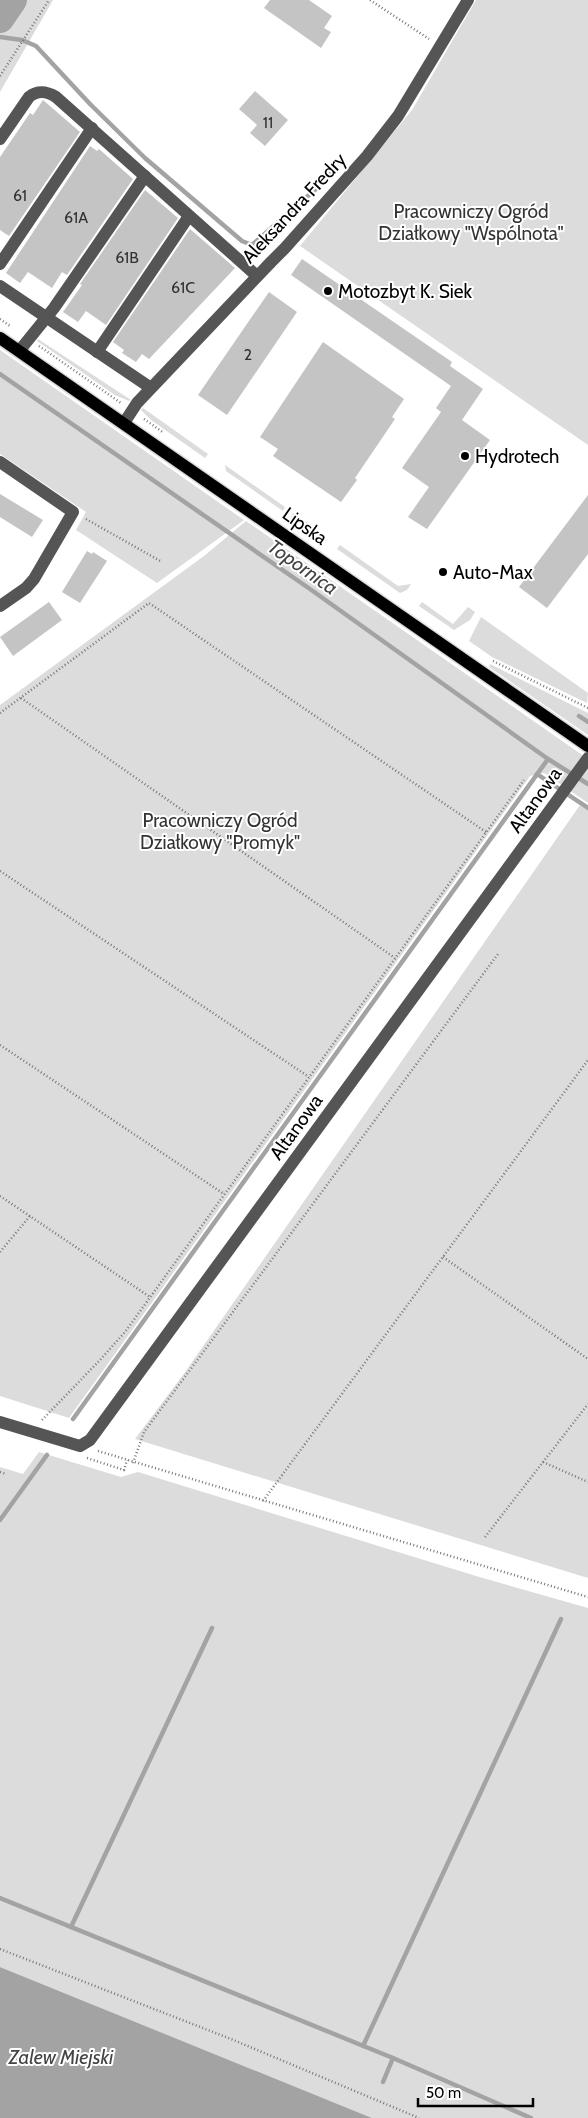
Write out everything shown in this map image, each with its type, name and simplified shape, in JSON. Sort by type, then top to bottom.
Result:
[{"type":"main road","name":"Lipska","points":[[0,338],[20,350],[588,746]]},
{"type":"street","name":"Aleksandra Fredry","points":[[124,423],[132,410],[151,388],[286,248],[366,156],[398,116],[468,0]]},
{"type":"street","points":[[0,139],[29,97],[35,92],[42,91],[56,96],[257,276]]},
{"type":"street","points":[[0,264],[92,128]]},
{"type":"street","points":[[20,350],[46,317],[145,176]]},
{"type":"street","points":[[97,352],[189,216]]},
{"type":"street","points":[[0,286],[151,388]]},
{"type":"street","points":[[0,462],[73,512],[34,579],[26,588],[0,606]]},
{"type":"street","name":"Altanowa","points":[[80,1446],[90,1440],[100,1428],[586,761]]},
{"type":"street","points":[[0,1422],[80,1446]]},
{"type":"path","points":[[0,76],[49,0]]},
{"type":"path","points":[[370,0],[441,47]]},
{"type":"path","points":[[0,320],[164,433]]},
{"type":"path","points":[[73,512],[162,562]]},
{"type":"path","points":[[0,713],[149,603],[486,832]]},
{"type":"path","points":[[487,657],[588,708]]},
{"type":"path","points":[[21,698],[395,958]]},
{"type":"path","points":[[33,1431],[125,1332],[524,780]]},
{"type":"path","points":[[0,870],[309,1077]]},
{"type":"path","points":[[133,1463],[144,1432],[498,954]]},
{"type":"path","points":[[0,1045],[224,1194]]},
{"type":"path","points":[[263,1500],[588,1060]]},
{"type":"path","points":[[0,1196],[150,1297]]},
{"type":"path","points":[[0,1252],[30,1216]]},
{"type":"path","points":[[443,1257],[588,1358]]},
{"type":"path","points":[[485,1537],[588,1404]]},
{"type":"path","points":[[80,1446],[588,1597]]},
{"type":"path","points":[[543,1462],[588,1482]]},
{"type":"path","points":[[0,1472],[6,1474]]},
{"type":"path","points":[[0,1949],[231,2039],[419,2118]]},
{"type":"green space","points":[[0,0],[53,0],[0,92]]},
{"type":"green space","name":"Pracowniczy Ogród Działkowy \"Wspólnota\"","points":[[476,0],[588,0],[588,445],[300,246],[412,110]]},
{"type":"green space","points":[[38,339],[131,400],[129,401],[115,395],[37,341]]},
{"type":"green space","points":[[0,350],[244,520],[157,583],[76,530],[86,512],[0,454]]},
{"type":"green space","points":[[143,408],[208,454],[205,458],[151,420],[141,410]]},
{"type":"green space","points":[[225,465],[285,507],[283,511],[226,471]]},
{"type":"green space","points":[[293,513],[324,534],[321,538],[291,517]]},
{"type":"green space","name":"Pracowniczy Ogród Działkowy \"Promyk\"","points":[[246,521],[588,759],[588,803],[544,773],[530,776],[69,1418],[0,1396],[0,705],[204,556]]},
{"type":"green space","points":[[340,545],[398,586],[411,584],[407,590],[400,593],[337,549]]},
{"type":"green space","points":[[422,602],[453,624],[468,607],[475,612],[470,620],[454,630],[419,606]]},
{"type":"green space","points":[[481,617],[588,693],[587,703],[492,657],[469,641]]},
{"type":"green space","points":[[490,664],[588,713],[588,735],[489,667]]},
{"type":"green space","points":[[580,805],[588,810],[588,1578],[135,1439],[183,1375]]},
{"type":"green space","points":[[39,1452],[121,1477],[138,1472],[476,1576],[588,1608],[588,2118],[372,2118],[0,1967],[0,1467],[23,1474]]},
{"type":"water","name":"Zalew Miejski","points":[[0,1967],[372,2118],[0,2118]]},
{"type":"building","points":[[270,0],[309,0],[332,16],[324,28],[331,32],[321,48],[264,8]]},
{"type":"building","points":[[255,91],[288,120],[265,146],[250,133],[257,125],[239,109]]},
{"type":"building","points":[[43,100],[80,132],[9,236],[0,230],[0,157],[30,113],[33,115]]},
{"type":"building","points":[[90,146],[97,151],[99,149],[133,179],[67,275],[62,272],[52,288],[28,272],[20,283],[6,273]]},
{"type":"building","points":[[145,190],[178,218],[106,325],[86,311],[78,322],[63,312],[82,285],[80,284]]},
{"type":"building","points":[[190,229],[235,268],[149,359],[142,354],[136,362],[122,353],[124,350],[113,342]]},
{"type":"building","points":[[302,259],[452,362],[450,366],[483,389],[462,420],[490,440],[427,529],[408,517],[429,487],[402,468],[441,412],[436,408],[451,386],[291,275]]},
{"type":"building","points":[[269,292],[297,312],[227,415],[198,395]]},
{"type":"building","points":[[323,342],[404,399],[392,417],[395,419],[341,502],[273,456],[278,449],[260,437]]},
{"type":"building","points":[[0,494],[43,520],[32,537],[0,517]]},
{"type":"building","points":[[588,495],[588,554],[547,608],[519,587]]},
{"type":"building","points":[[87,551],[92,554],[93,552],[107,561],[80,603],[62,592]]},
{"type":"building","points":[[49,602],[62,620],[13,656],[0,637]]},
{"type":"waterway","points":[[0,19],[13,0]]},
{"type":"waterway","points":[[0,37],[22,40],[36,46],[90,104],[145,158],[242,241],[252,245],[317,188],[335,169]]},
{"type":"waterway","name":"Topornica","points":[[0,374],[310,589],[548,759],[588,784]]},
{"type":"waterway","points":[[579,716],[588,722]]},
{"type":"waterway","points":[[73,1419],[548,759]]},
{"type":"waterway","points":[[537,774],[588,808]]},
{"type":"waterway","points":[[0,1520],[47,1455]]},
{"type":"waterway","points":[[363,2046],[561,1619]]},
{"type":"waterway","points":[[71,1927],[212,1628]]},
{"type":"waterway","points":[[0,1898],[393,2058],[531,2118]]},
{"type":"waterway","points":[[383,2082],[393,2058]]},
{"type":"place","name":"Motozbyt K. Siek","points":[[328,291]]},
{"type":"place","name":"Hydrotech","points":[[465,456]]},
{"type":"place","name":"Auto-Max","points":[[443,572]]}]
